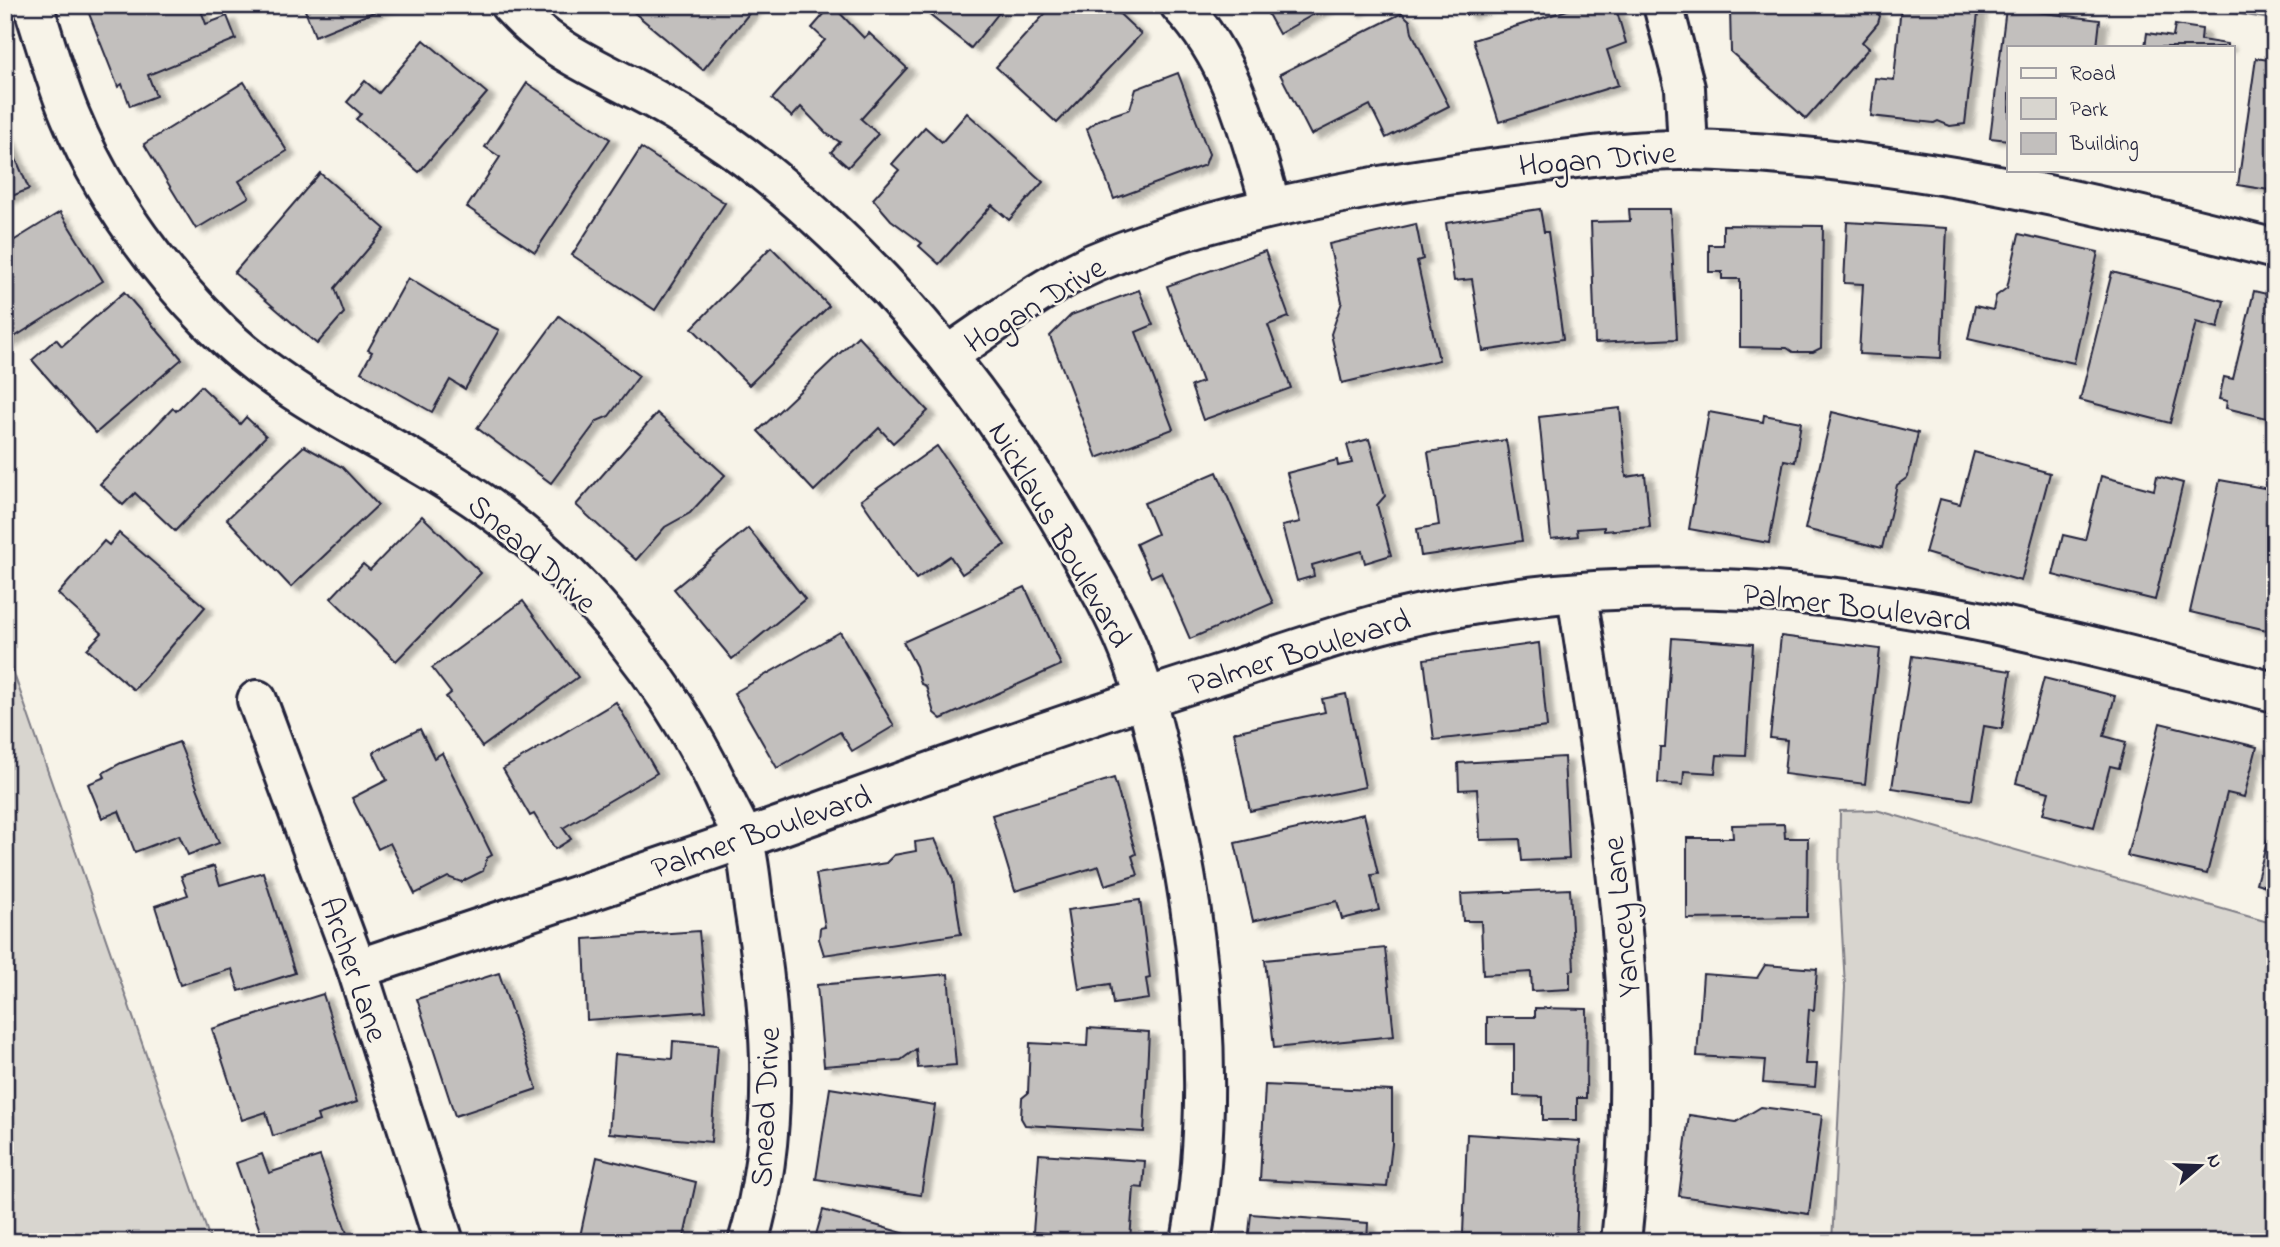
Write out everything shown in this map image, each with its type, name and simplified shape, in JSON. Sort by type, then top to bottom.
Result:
[{"type":"street","name":"Snead Drive","points":[[33,5],[70,114],[97,169],[130,224],[169,278],[213,326],[254,363],[298,396],[451,483],[496,513],[549,559],[634,651],[700,748],[743,839],[763,963],[772,1084],[762,1197],[748,1242]]},
{"type":"street","name":"Nicklaus Boulevard","points":[[510,5],[534,32],[580,63],[686,117],[780,185],[912,311],[948,355],[1039,482],[1105,599],[1147,697],[1176,822],[1197,949],[1204,1025],[1204,1101],[1191,1242]]},
{"type":"street","points":[[1180,5],[1218,57],[1242,106],[1271,206]]},
{"type":"street","points":[[1663,5],[1685,88],[1688,150]]},
{"type":"street","name":"Hogan Drive","points":[[948,355],[1043,291],[1093,264],[1198,225],[1271,206],[1440,175],[1617,152],[1688,150],[1812,158],[1949,175],[2115,208],[2275,249]]},
{"type":"street","name":"Palmer Boulevard","points":[[357,969],[743,839],[984,752],[1147,697],[1371,626],[1438,610],[1577,594],[1675,589],[1747,590],[1883,604],[2010,627],[2275,692]]},
{"type":"street","name":"Yancey Lane","points":[[1577,594],[1608,797],[1629,993],[1628,1176],[1621,1242]]},
{"type":"street","name":"Archer Lane","points":[[257,700],[357,969],[444,1242]]},
{"type":"green space","points":[[2189,5],[2275,5],[2275,20]]},
{"type":"green space","points":[[5,648],[211,1242],[5,1242]]},
{"type":"green space","points":[[1876,810],[2275,924],[2275,1242],[1832,1242],[1845,987],[1839,876],[1840,811]]},
{"type":"building","points":[[199,5],[206,24],[227,16],[236,39],[148,75],[156,96],[130,106],[122,84],[118,87],[86,6]]},
{"type":"building","points":[[303,5],[391,5],[315,36]]},
{"type":"building","points":[[633,5],[756,5],[703,70],[630,9]]},
{"type":"building","points":[[832,5],[864,38],[869,33],[907,68],[861,119],[878,134],[848,167],[831,152],[840,142],[827,134],[801,107],[792,117],[772,99],[825,40],[812,28]]},
{"type":"building","points":[[917,5],[1005,5],[971,48]]},
{"type":"building","points":[[1053,5],[1110,5],[1141,34],[1057,123],[996,67]]},
{"type":"building","points":[[1263,5],[1330,5],[1279,34]]},
{"type":"building","points":[[1344,5],[1363,5],[1353,11]]},
{"type":"building","points":[[1462,5],[1491,5],[1466,15]]},
{"type":"building","points":[[1583,5],[1615,5],[1626,43],[1607,50],[1618,85],[1499,122],[1473,40]]},
{"type":"building","points":[[1734,5],[1869,5],[1880,16],[1878,23],[1862,42],[1869,48],[1806,119],[1731,52],[1730,9]]},
{"type":"building","points":[[1901,5],[1979,5],[1965,124],[1950,126],[1938,121],[1934,123],[1871,116],[1875,78],[1894,80]]},
{"type":"building","points":[[2006,8],[2100,20],[2097,46],[2007,46],[2007,140],[1990,138]]},
{"type":"building","points":[[1402,13],[1410,21],[1412,33],[1449,106],[1386,138],[1370,105],[1311,135],[1280,74]]},
{"type":"building","points":[[2175,25],[2202,29],[2201,40],[2227,46],[2145,46],[2147,33],[2173,37]]},
{"type":"building","points":[[424,40],[487,93],[419,172],[356,119],[361,114],[347,102],[365,81],[379,93]]},
{"type":"building","points":[[2256,58],[2275,61],[2275,191],[2238,185]]},
{"type":"building","points":[[1178,73],[1209,154],[1205,165],[1114,199],[1087,129],[1098,120],[1130,109],[1136,89]]},
{"type":"building","points":[[244,82],[287,151],[239,181],[249,197],[196,229],[144,144]]},
{"type":"building","points":[[527,83],[610,139],[535,252],[467,207],[500,157],[485,147]]},
{"type":"building","points":[[967,113],[1043,182],[1009,220],[992,205],[939,264],[919,246],[922,243],[891,220],[873,199],[899,170],[892,164],[925,127],[942,142]]},
{"type":"building","points":[[5,134],[29,189],[5,199]]},
{"type":"building","points":[[641,148],[725,203],[655,310],[572,255]]},
{"type":"building","points":[[320,173],[385,229],[335,288],[344,313],[317,344],[234,273]]},
{"type":"building","points":[[1540,209],[1544,232],[1548,232],[1563,339],[1483,351],[1472,279],[1454,281],[1446,223]]},
{"type":"building","points":[[1629,209],[1670,209],[1677,339],[1595,343],[1591,222],[1630,221]]},
{"type":"building","points":[[60,212],[103,281],[5,343],[5,246]]},
{"type":"building","points":[[1847,222],[1947,228],[1941,358],[1859,354],[1863,284],[1844,283]]},
{"type":"building","points":[[1416,224],[1423,259],[1417,261],[1439,360],[1342,383],[1331,334],[1342,302],[1329,244]]},
{"type":"building","points":[[1723,225],[1823,226],[1821,348],[1813,352],[1793,352],[1787,348],[1740,347],[1740,279],[1722,279],[1722,272],[1709,272],[1709,245],[1723,245]]},
{"type":"building","points":[[2019,234],[2098,252],[2074,363],[1968,339],[1975,306],[1993,310],[1996,296],[2007,288]]},
{"type":"building","points":[[771,247],[829,306],[749,385],[692,328]]},
{"type":"building","points":[[1265,251],[1289,317],[1268,325],[1291,388],[1203,420],[1191,386],[1202,382],[1167,286]]},
{"type":"building","points":[[2112,272],[2224,301],[2218,328],[2196,322],[2170,423],[2080,400]]},
{"type":"building","points":[[408,278],[475,319],[499,330],[465,389],[450,380],[432,412],[361,372],[372,352],[368,350]]},
{"type":"building","points":[[1139,290],[1153,325],[1136,332],[1173,429],[1097,458],[1050,336],[1071,315]]},
{"type":"building","points":[[2254,291],[2275,296],[2275,420],[2226,408],[2227,401],[2219,399],[2224,377],[2233,379]]},
{"type":"building","points":[[124,292],[182,359],[96,433],[32,360],[56,339],[62,346]]},
{"type":"building","points":[[559,316],[639,376],[609,416],[597,421],[551,483],[477,428]]},
{"type":"building","points":[[858,336],[928,411],[893,443],[879,428],[814,491],[758,431]]},
{"type":"building","points":[[201,386],[240,424],[246,417],[266,436],[175,531],[135,493],[123,505],[100,484],[173,408],[176,411]]},
{"type":"building","points":[[1620,408],[1626,477],[1645,474],[1650,527],[1604,531],[1604,527],[1577,529],[1578,536],[1551,539],[1539,417]]},
{"type":"building","points":[[1709,412],[1763,422],[1764,415],[1801,422],[1795,462],[1784,460],[1769,543],[1689,529]]},
{"type":"building","points":[[1832,412],[1918,433],[1908,477],[1897,485],[1882,548],[1805,529]]},
{"type":"building","points":[[657,413],[725,475],[690,513],[665,527],[636,560],[576,505]]},
{"type":"building","points":[[1369,439],[1385,496],[1377,505],[1391,555],[1365,563],[1362,551],[1312,565],[1314,576],[1297,581],[1282,526],[1300,522],[1287,473],[1337,460],[1338,466],[1352,463],[1347,445]]},
{"type":"building","points":[[1506,440],[1522,541],[1421,556],[1417,529],[1439,525],[1428,452]]},
{"type":"building","points":[[304,446],[342,467],[378,505],[291,587],[227,519]]},
{"type":"building","points":[[937,446],[1005,545],[962,574],[950,556],[916,579],[861,500]]},
{"type":"building","points":[[1974,452],[2050,473],[2021,581],[1925,553],[1940,499],[1960,504]]},
{"type":"building","points":[[1217,472],[1273,603],[1190,639],[1161,572],[1151,577],[1136,544],[1157,534],[1144,503]]},
{"type":"building","points":[[2101,476],[2154,490],[2157,476],[2183,483],[2155,600],[2053,575],[2063,535],[2085,540]]},
{"type":"building","points":[[2220,480],[2275,490],[2275,632],[2190,612]]},
{"type":"building","points":[[422,516],[481,573],[396,661],[331,598],[363,564],[370,570]]},
{"type":"building","points":[[748,528],[805,599],[732,659],[674,589]]},
{"type":"building","points":[[119,533],[205,607],[134,690],[87,649],[102,633],[58,594],[104,541],[109,545]]},
{"type":"building","points":[[1025,587],[1061,665],[941,719],[934,713],[926,686],[921,684],[916,666],[903,642]]},
{"type":"building","points":[[523,601],[578,677],[482,747],[446,697],[451,693],[432,668]]},
{"type":"building","points":[[840,632],[894,726],[852,751],[840,732],[777,768],[734,693]]},
{"type":"building","points":[[1781,636],[1880,649],[1865,784],[1784,774],[1787,740],[1770,738]]},
{"type":"building","points":[[1672,638],[1753,644],[1746,756],[1717,755],[1715,773],[1684,771],[1683,785],[1658,783],[1660,747],[1665,747]]},
{"type":"building","points":[[1539,643],[1547,727],[1434,740],[1424,659]]},
{"type":"building","points":[[1912,656],[2011,671],[2002,729],[1984,726],[1972,800],[1892,788]]},
{"type":"building","points":[[2044,678],[2115,696],[2104,736],[2126,742],[2119,768],[2110,766],[2094,827],[2043,814],[2049,792],[2016,783]]},
{"type":"building","points":[[1346,694],[1365,787],[1250,811],[1234,732],[1325,712],[1322,699]]},
{"type":"building","points":[[616,702],[657,773],[563,828],[571,839],[555,849],[534,814],[530,816],[503,769]]},
{"type":"building","points":[[2160,723],[2257,747],[2244,797],[2227,793],[2207,874],[2127,856]]},
{"type":"building","points":[[420,729],[434,758],[442,753],[492,855],[487,858],[483,871],[461,882],[448,877],[415,894],[390,843],[378,849],[352,798],[387,780],[373,752]]},
{"type":"building","points":[[179,742],[219,843],[188,855],[179,835],[135,852],[119,811],[102,818],[88,784],[105,777],[103,773],[121,763]]},
{"type":"building","points":[[1564,757],[1569,859],[1522,861],[1520,839],[1480,840],[1477,789],[1459,790],[1458,763]]},
{"type":"building","points":[[1114,778],[1136,854],[1132,856],[1138,875],[1105,885],[1099,866],[1015,891],[992,815]]},
{"type":"building","points":[[2275,812],[2275,889],[2256,883]]},
{"type":"building","points":[[1364,814],[1378,874],[1371,875],[1379,910],[1342,919],[1337,901],[1253,921],[1235,843]]},
{"type":"building","points":[[1784,824],[1785,838],[1808,838],[1807,917],[1687,919],[1687,838],[1733,838],[1732,825]]},
{"type":"building","points":[[935,839],[953,880],[961,934],[824,955],[819,939],[820,928],[825,927],[816,874],[886,863],[894,855],[916,851],[915,842]]},
{"type":"building","points":[[214,866],[220,885],[263,872],[295,973],[239,991],[232,969],[180,985],[155,906],[188,895],[181,876]]},
{"type":"building","points":[[1570,889],[1574,970],[1570,971],[1570,989],[1532,991],[1531,972],[1483,975],[1481,921],[1463,921],[1461,894]]},
{"type":"building","points":[[1140,900],[1150,978],[1146,979],[1149,999],[1113,1004],[1110,984],[1079,989],[1067,910]]},
{"type":"building","points":[[699,931],[706,1011],[587,1020],[584,939]]},
{"type":"building","points":[[1385,948],[1394,1036],[1274,1048],[1265,960]]},
{"type":"building","points":[[1765,965],[1817,969],[1814,1010],[1809,1009],[1805,1064],[1817,1064],[1815,1087],[1763,1083],[1765,1060],[1697,1056],[1703,974],[1757,978]]},
{"type":"building","points":[[499,973],[537,1089],[455,1116],[417,999]]},
{"type":"building","points":[[948,974],[956,1065],[918,1068],[916,1049],[901,1060],[824,1066],[817,985]]},
{"type":"building","points":[[323,994],[357,1102],[317,1115],[319,1121],[273,1136],[266,1112],[242,1120],[212,1029]]},
{"type":"building","points":[[1535,1008],[1587,1009],[1586,1098],[1577,1098],[1577,1120],[1543,1120],[1543,1097],[1514,1096],[1514,1044],[1487,1044],[1487,1017],[1535,1017]]},
{"type":"building","points":[[1088,1028],[1149,1032],[1144,1132],[1025,1125],[1021,1118],[1022,1098],[1028,1093],[1030,1043],[1087,1046]]},
{"type":"building","points":[[673,1041],[718,1045],[711,1142],[609,1133],[615,1054],[672,1059]]},
{"type":"building","points":[[1265,1085],[1392,1091],[1392,1144],[1387,1187],[1260,1180]]},
{"type":"building","points":[[830,1088],[935,1105],[921,1195],[816,1179]]},
{"type":"building","points":[[1761,1107],[1822,1115],[1809,1214],[1679,1196],[1689,1115],[1736,1122]]},
{"type":"building","points":[[1467,1134],[1580,1141],[1576,1238],[1463,1234]]},
{"type":"building","points":[[262,1154],[269,1173],[320,1156],[350,1242],[264,1242],[236,1163]]},
{"type":"building","points":[[1039,1154],[1145,1161],[1143,1188],[1134,1187],[1130,1240],[1090,1242],[1090,1236],[1033,1232]]},
{"type":"building","points":[[597,1157],[696,1182],[683,1242],[579,1241]]},
{"type":"building","points":[[823,1210],[927,1240],[927,1242],[814,1242]]},
{"type":"building","points":[[1251,1214],[1368,1223],[1367,1242],[1248,1242]]},
{"type":"building","points":[[1688,1233],[1714,1239],[1715,1234],[1752,1242],[1686,1242]]}]
